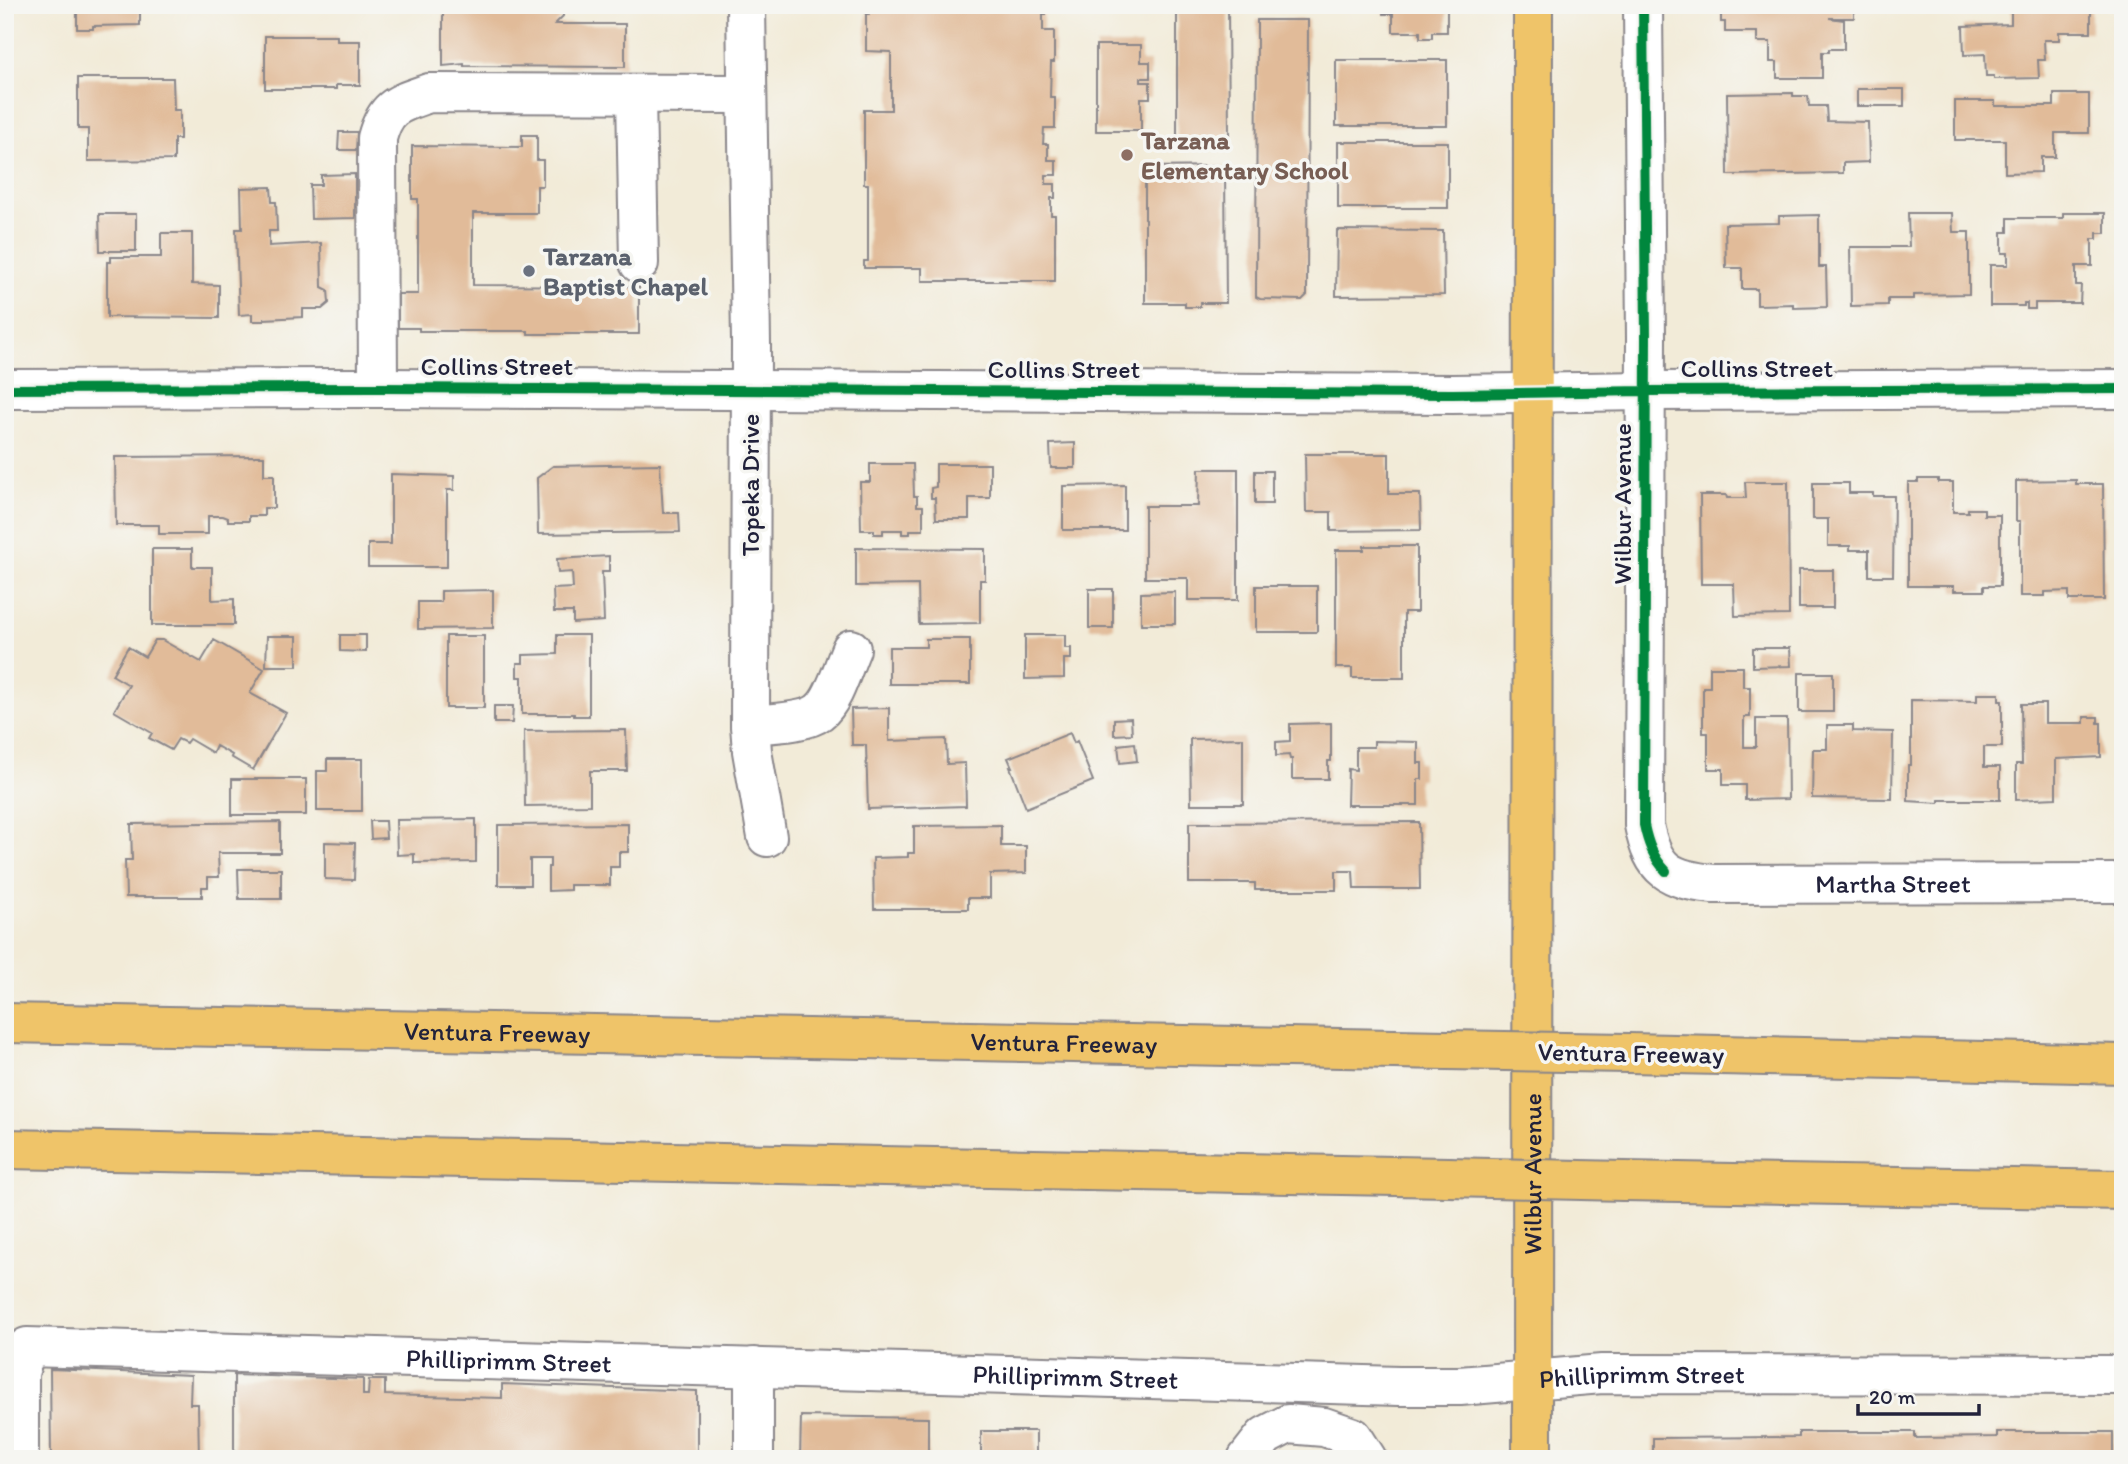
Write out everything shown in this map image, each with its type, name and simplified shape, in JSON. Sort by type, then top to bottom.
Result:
[{"type":"main road","name":"Wilbur Avenue","points":[[1532,1459],[1533,5]]},
{"type":"main road","name":"Ventura Freeway","points":[[5,1023],[2123,1064]]},
{"type":"main road","points":[[5,1149],[2123,1190]]},
{"type":"street","name":"Topeka Drive","points":[[746,5],[751,391],[750,724],[767,837]]},
{"type":"street","name":"Wilbur Avenue","points":[[1643,5],[1644,825],[1655,859],[1666,871]]},
{"type":"street","points":[[378,388],[377,138],[382,118],[401,103],[429,93],[746,94]]},
{"type":"street","points":[[636,94],[639,263]]},
{"type":"street","name":"Collins Street","points":[[5,389],[378,388],[1439,394],[2123,389]]},
{"type":"street","points":[[750,724],[804,719],[818,713],[828,703],[851,649]]},
{"type":"street","name":"Martha Street","points":[[1666,871],[1687,881],[1713,884],[2123,883]]},
{"type":"street","name":"Philliprimm Street","points":[[19,1459],[19,1373],[27,1347],[1399,1386],[1460,1386],[1602,1374],[2123,1375]]},
{"type":"street","points":[[754,1367],[754,1459]]},
{"type":"street","points":[[1247,1459],[1265,1436],[1288,1423],[1324,1427],[1353,1437],[1367,1459]]},
{"type":"building","points":[[77,5],[140,5],[140,25],[77,29]]},
{"type":"building","points":[[443,5],[563,5],[563,16],[555,24],[625,24],[625,67],[464,64],[443,66]]},
{"type":"building","points":[[870,5],[1046,5],[1043,31],[1054,31],[1050,97],[1055,97],[1055,128],[1044,128],[1043,144],[1048,144],[1048,160],[1056,160],[1056,175],[1046,175],[1046,184],[1055,184],[1055,198],[1051,198],[1051,215],[1055,215],[1055,281],[922,281],[922,268],[864,268],[864,261],[868,261],[868,184],[864,184],[864,110],[891,110],[891,52],[866,51],[866,14],[869,14]]},
{"type":"building","points":[[1177,5],[1228,5],[1229,138],[1177,138]]},
{"type":"building","points":[[1383,5],[1447,5],[1447,32],[1432,32],[1432,38],[1420,38],[1420,32],[1393,32],[1393,14],[1383,14]]},
{"type":"building","points":[[1721,5],[1854,5],[1854,18],[1829,18],[1844,20],[1844,49],[1822,52],[1822,78],[1777,78],[1777,62],[1770,62],[1770,42],[1757,42],[1757,32],[1725,32],[1725,22],[1721,22]]},
{"type":"building","points":[[2011,5],[2091,5],[2091,32],[2059,32],[2059,40],[2044,40],[2045,60],[2038,60],[2039,78],[1994,79],[1994,76],[1986,76],[1985,54],[1964,55],[1963,26],[2011,24]]},
{"type":"building","points":[[1257,20],[1308,20],[1307,295],[1302,300],[1256,297]]},
{"type":"building","points":[[265,36],[337,36],[337,41],[360,41],[360,85],[336,85],[336,89],[265,89]]},
{"type":"building","points":[[1096,45],[1141,45],[1141,62],[1150,62],[1150,78],[1141,78],[1141,82],[1150,82],[1150,98],[1141,98],[1141,131],[1096,131]]},
{"type":"building","points":[[1336,60],[1447,60],[1447,126],[1336,126]]},
{"type":"building","points":[[78,78],[173,78],[174,110],[180,110],[180,139],[174,139],[174,160],[88,161],[88,129],[78,129]]},
{"type":"building","points":[[1857,89],[1904,89],[1904,106],[1857,106]]},
{"type":"building","points":[[1793,93],[1793,96],[1808,96],[1809,106],[1826,106],[1827,121],[1868,122],[1869,162],[1843,163],[1843,173],[1728,175],[1727,94]]},
{"type":"building","points":[[2054,94],[2089,94],[2089,133],[2055,133],[2055,157],[2041,157],[2041,172],[2005,173],[2005,140],[1955,140],[1955,101],[1995,101],[1995,106],[2054,106]]},
{"type":"building","points":[[339,132],[357,132],[356,150],[338,150]]},
{"type":"building","points":[[522,135],[537,135],[537,160],[543,160],[543,186],[537,186],[537,213],[473,213],[473,285],[639,286],[639,334],[528,334],[528,331],[419,331],[419,328],[398,328],[398,294],[418,294],[418,199],[412,199],[412,146],[522,147]]},
{"type":"building","points":[[1338,142],[1448,142],[1448,208],[1338,208]]},
{"type":"building","points":[[1225,166],[1226,303],[1200,303],[1200,307],[1185,307],[1185,303],[1145,303],[1145,167]]},
{"type":"building","points":[[355,174],[355,218],[311,219],[310,185],[321,185],[321,175]]},
{"type":"building","points":[[271,187],[272,202],[276,202],[277,231],[269,231],[269,246],[321,243],[322,287],[328,290],[329,303],[322,309],[303,309],[303,317],[252,321],[252,314],[239,315],[236,229],[242,229],[241,188]]},
{"type":"building","points":[[1908,213],[1952,213],[1953,232],[1969,232],[1969,294],[1913,295],[1913,299],[1888,299],[1888,305],[1851,306],[1850,247],[1909,247]]},
{"type":"building","points":[[2063,213],[2105,213],[2105,233],[2097,233],[2097,239],[2092,239],[2092,266],[2076,266],[2076,285],[2081,285],[2080,303],[2035,303],[2035,309],[2027,309],[2027,303],[2024,303],[2024,306],[1990,306],[1990,265],[2008,265],[2008,253],[2002,253],[2002,232],[2008,232],[2008,218],[2063,218]]},
{"type":"building","points":[[99,214],[136,214],[136,251],[100,251]]},
{"type":"building","points":[[1819,215],[1819,267],[1826,267],[1827,307],[1757,305],[1757,289],[1742,289],[1742,268],[1726,268],[1725,224],[1779,223],[1779,216]]},
{"type":"building","points":[[1337,230],[1443,231],[1444,295],[1336,296]]},
{"type":"building","points":[[161,233],[192,233],[192,284],[219,285],[219,318],[107,317],[107,262],[111,262],[111,257],[161,257]]},
{"type":"building","points":[[1075,443],[1075,468],[1051,468],[1050,444]]},
{"type":"building","points":[[1305,454],[1389,454],[1389,494],[1420,494],[1421,530],[1331,531],[1331,512],[1306,512]]},
{"type":"building","points":[[264,456],[264,475],[274,475],[274,508],[264,508],[264,516],[249,516],[249,521],[228,521],[228,518],[223,516],[208,516],[208,534],[159,534],[159,525],[116,525],[115,457]]},
{"type":"building","points":[[660,464],[663,513],[679,513],[680,532],[538,534],[537,478],[553,466]]},
{"type":"building","points":[[870,464],[913,464],[914,496],[917,496],[917,506],[923,506],[923,530],[910,530],[910,534],[902,534],[902,530],[883,530],[883,534],[874,534],[874,530],[861,530],[860,482],[870,482]]},
{"type":"building","points":[[936,464],[990,464],[990,498],[969,498],[969,519],[936,519],[935,498],[931,498],[931,488],[936,487]]},
{"type":"building","points":[[1199,469],[1238,469],[1238,600],[1188,600],[1188,578],[1145,578],[1145,506],[1198,506]]},
{"type":"building","points":[[1255,471],[1272,471],[1272,504],[1255,504]]},
{"type":"building","points":[[391,474],[454,476],[454,490],[447,490],[447,567],[368,567],[368,544],[391,544]]},
{"type":"building","points":[[1918,479],[1953,482],[1953,512],[1984,509],[1984,515],[2000,515],[2000,586],[1984,586],[1984,591],[1954,591],[1954,586],[1908,586],[1908,482],[1918,482]]},
{"type":"building","points":[[2076,480],[2076,484],[2103,484],[2104,600],[2069,600],[2069,591],[2045,592],[2045,596],[2020,596],[2020,521],[2016,521],[2016,481]]},
{"type":"building","points":[[1745,482],[1788,482],[1789,615],[1735,616],[1734,584],[1701,584],[1700,495],[1746,498]]},
{"type":"building","points":[[1813,483],[1849,483],[1849,493],[1894,496],[1893,576],[1869,576],[1869,550],[1850,550],[1850,546],[1828,546],[1828,519],[1813,519]]},
{"type":"building","points":[[1125,485],[1125,530],[1063,530],[1063,486]]},
{"type":"building","points":[[1364,546],[1417,546],[1417,612],[1404,612],[1404,678],[1352,678],[1352,668],[1336,668],[1336,550],[1364,550]]},
{"type":"building","points":[[856,548],[985,549],[985,580],[980,580],[980,623],[919,624],[918,585],[856,586]]},
{"type":"building","points":[[152,549],[192,549],[192,567],[212,567],[212,600],[234,599],[234,625],[152,625]]},
{"type":"building","points":[[609,556],[609,572],[602,572],[604,621],[573,623],[573,612],[554,612],[553,589],[573,588],[572,572],[558,573],[557,559]]},
{"type":"building","points":[[1799,570],[1833,570],[1833,608],[1799,608]]},
{"type":"building","points":[[1256,586],[1317,586],[1317,632],[1256,632]]},
{"type":"building","points":[[1089,589],[1113,589],[1113,628],[1089,628]]},
{"type":"building","points":[[493,590],[493,628],[418,629],[418,602],[441,602],[441,591]]},
{"type":"building","points":[[1175,592],[1175,624],[1141,624],[1141,593]]},
{"type":"building","points":[[340,635],[366,635],[366,652],[340,651]]},
{"type":"building","points":[[557,635],[589,635],[589,716],[522,714],[522,677],[517,677],[517,663],[523,663],[523,655],[557,654]]},
{"type":"building","points":[[1025,635],[1065,635],[1065,648],[1071,648],[1071,659],[1064,659],[1064,678],[1025,679]]},
{"type":"building","points":[[267,636],[297,636],[297,666],[266,666]]},
{"type":"building","points":[[446,636],[484,636],[484,708],[446,708]]},
{"type":"building","points":[[926,639],[970,639],[970,684],[889,684],[889,647],[926,647]]},
{"type":"building","points":[[155,640],[162,640],[201,662],[214,640],[264,669],[250,693],[286,713],[253,770],[216,746],[213,753],[189,739],[186,743],[178,739],[171,750],[149,738],[152,733],[114,711],[129,685],[112,675],[128,647],[145,657]]},
{"type":"building","points":[[1753,648],[1790,648],[1791,666],[1753,667]]},
{"type":"building","points":[[1710,667],[1743,667],[1743,687],[1750,687],[1750,717],[1744,717],[1744,747],[1756,747],[1756,719],[1787,719],[1788,799],[1745,800],[1745,785],[1723,785],[1723,769],[1708,769],[1708,733],[1703,733],[1703,687],[1710,687]]},
{"type":"building","points":[[1799,673],[1833,673],[1833,712],[1799,712]]},
{"type":"building","points":[[1977,694],[1999,694],[1999,701],[2002,701],[2002,747],[1984,747],[1984,767],[2000,767],[2000,800],[1939,800],[1939,803],[1908,801],[1911,700],[1977,701]]},
{"type":"building","points":[[2021,704],[2045,704],[2045,723],[2084,723],[2084,717],[2098,717],[2098,723],[2101,723],[2101,757],[2056,759],[2056,798],[2016,800],[2016,764],[2022,764]]},
{"type":"building","points":[[494,706],[513,706],[512,723],[494,723]]},
{"type":"building","points":[[889,708],[889,741],[946,739],[947,764],[965,763],[966,806],[868,809],[866,745],[852,745],[851,709]]},
{"type":"building","points":[[1131,718],[1132,734],[1114,735],[1114,719]]},
{"type":"building","points":[[1331,723],[1328,779],[1292,779],[1292,759],[1289,755],[1276,756],[1276,742],[1290,741],[1290,724]]},
{"type":"building","points":[[1827,725],[1853,725],[1853,731],[1893,732],[1892,799],[1812,798],[1813,749],[1827,749]]},
{"type":"building","points":[[626,730],[627,771],[590,771],[590,805],[525,806],[524,731]]},
{"type":"building","points":[[1070,733],[1074,743],[1077,741],[1093,781],[1026,808],[1008,758]]},
{"type":"building","points":[[1243,738],[1243,804],[1191,804],[1190,739]]},
{"type":"building","points":[[1374,741],[1418,742],[1418,763],[1422,763],[1422,779],[1418,779],[1418,805],[1347,805],[1348,769],[1356,770],[1356,747],[1374,747]]},
{"type":"building","points":[[1135,743],[1137,761],[1120,763],[1118,745]]},
{"type":"building","points":[[327,759],[362,759],[362,811],[317,811],[317,771],[327,771]]},
{"type":"building","points":[[232,779],[306,779],[306,815],[232,815]]},
{"type":"building","points":[[476,819],[476,862],[414,863],[414,854],[397,855],[396,820]]},
{"type":"building","points":[[370,821],[385,821],[386,838],[371,839]]},
{"type":"building","points":[[280,822],[280,853],[218,853],[219,877],[208,877],[208,887],[202,887],[202,897],[126,897],[125,860],[132,860],[131,824]]},
{"type":"building","points":[[1419,822],[1420,889],[1354,889],[1353,871],[1336,871],[1336,890],[1255,890],[1255,883],[1189,883],[1189,823]]},
{"type":"building","points":[[628,824],[628,852],[619,852],[619,867],[610,867],[610,885],[570,885],[570,890],[548,891],[550,859],[530,859],[530,885],[498,885],[498,825]]},
{"type":"building","points":[[1001,825],[1001,846],[1026,846],[1026,873],[990,874],[990,898],[968,898],[968,909],[874,909],[873,858],[908,857],[908,853],[914,853],[914,826]]},
{"type":"building","points":[[325,842],[355,843],[354,880],[325,879]]},
{"type":"building","points":[[238,869],[281,869],[281,899],[239,899]]},
{"type":"building","points":[[50,1369],[191,1375],[190,1404],[198,1404],[199,1459],[51,1459]]},
{"type":"building","points":[[234,1375],[363,1379],[363,1395],[368,1395],[369,1380],[385,1380],[385,1395],[502,1398],[502,1384],[697,1391],[697,1459],[234,1459]]},
{"type":"building","points":[[801,1416],[928,1418],[928,1459],[800,1459]]},
{"type":"building","points":[[981,1431],[1036,1431],[1036,1459],[981,1459]]},
{"type":"building","points":[[1799,1432],[1915,1432],[1915,1438],[1997,1437],[1997,1432],[2113,1432],[2113,1459],[1629,1459],[1629,1456],[1653,1456],[1653,1438],[1799,1437]]},
{"type":"cycle path","points":[[1643,5],[1646,338],[1644,825],[1652,850],[1666,871]]},
{"type":"cycle path","points":[[5,389],[378,388],[1453,394],[2123,389]]},
{"type":"place","name":"Tarzana Elementary School","points":[[1127,155]]},
{"type":"place","name":"Tarzana Baptist Chapel","points":[[529,271]]}]
